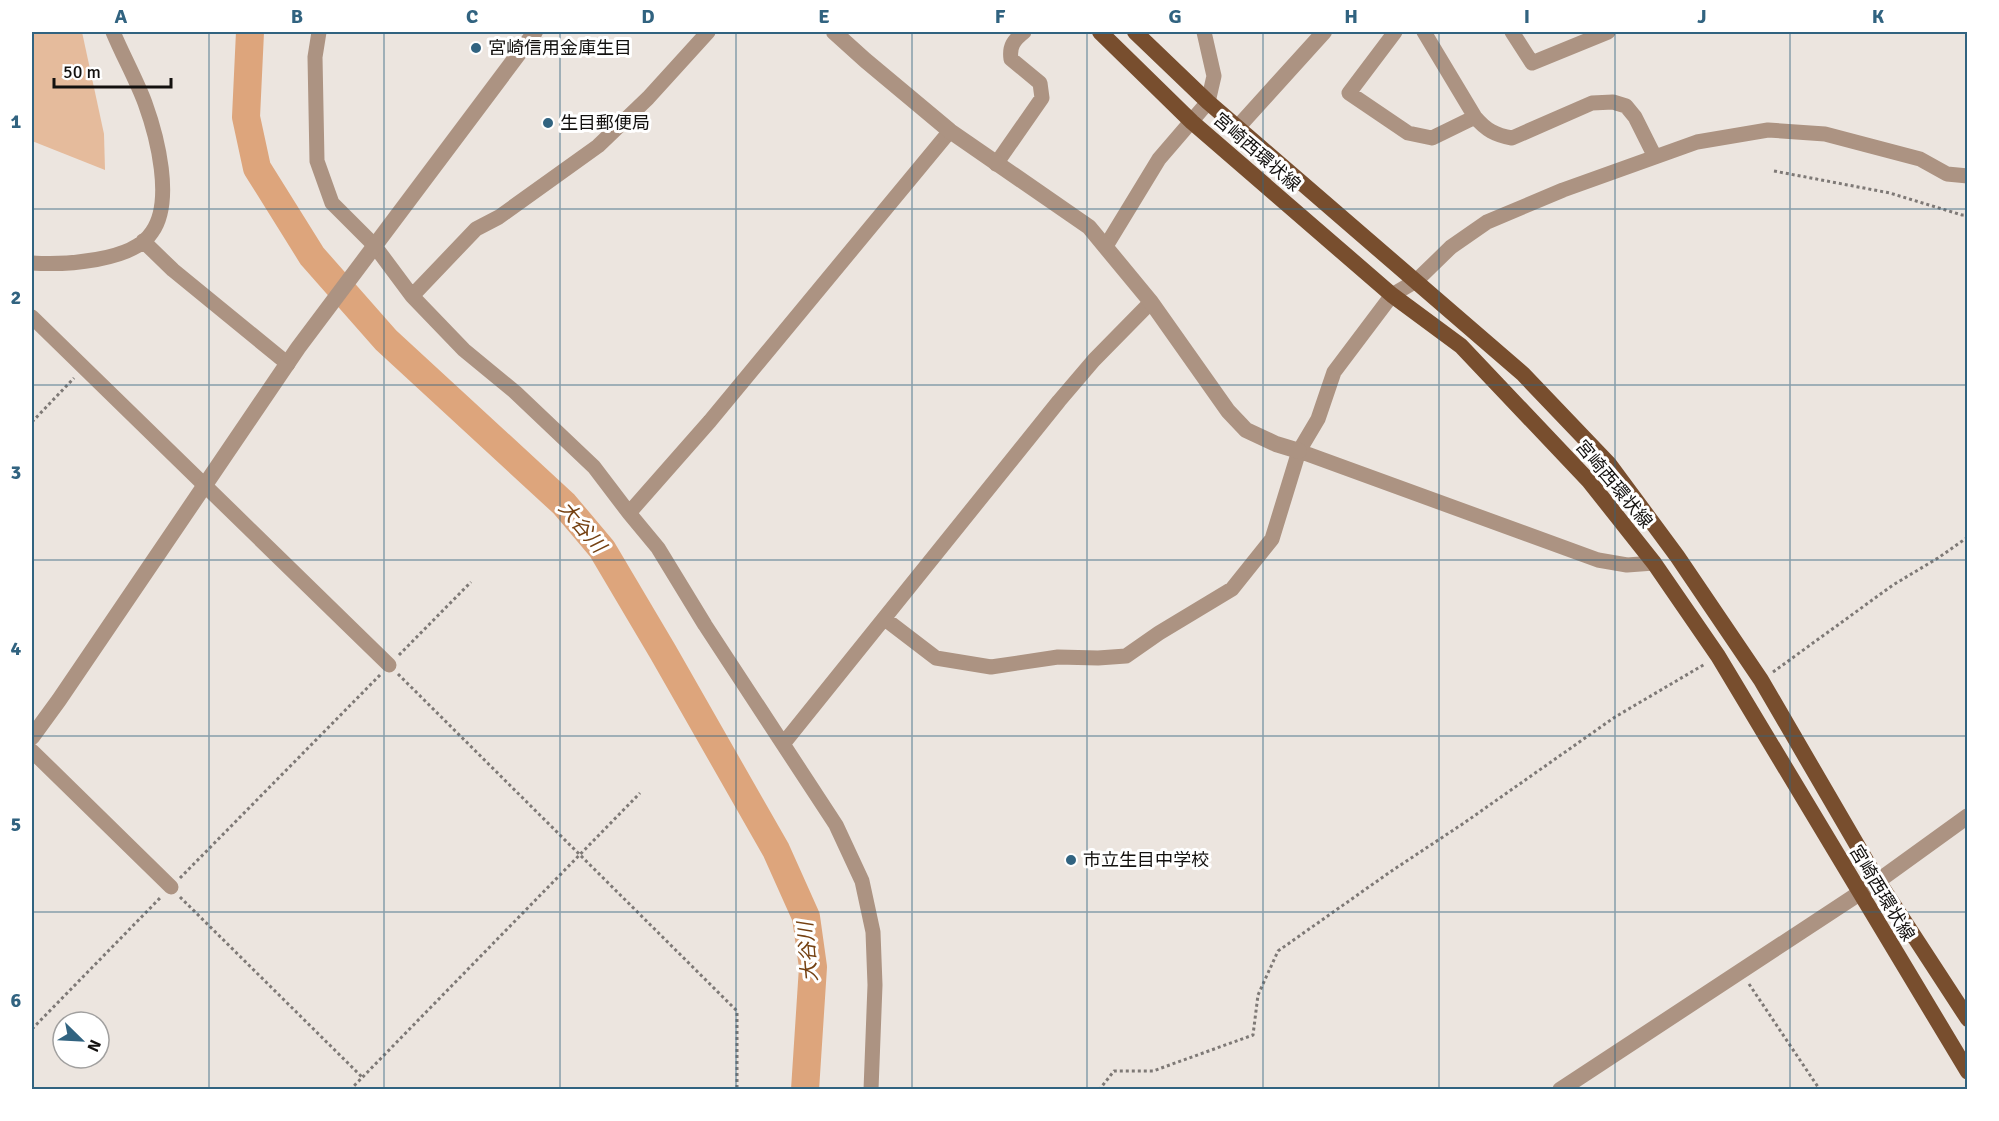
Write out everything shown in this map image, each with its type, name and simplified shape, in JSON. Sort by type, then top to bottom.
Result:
[{"type":"main road","name":"宮崎西環状線","points":[[1100,32],[1192,122],[1392,295],[1461,346],[1589,482],[1654,563],[1718,656],[1968,1072]]},
{"type":"main road","name":"宮崎西環状線","points":[[1135,32],[1208,102],[1523,374],[1609,464],[1677,556],[1761,680],[1878,881],[1968,1019]]},
{"type":"street","points":[[32,263],[99,260],[117,254],[143,241],[152,233],[161,211],[160,162],[145,103],[114,32]]},
{"type":"street","points":[[319,32],[315,57],[317,161],[332,203],[374,245],[412,296],[464,350],[515,392],[594,467],[658,548],[705,625],[836,825],[862,881],[873,933],[875,985],[871,1089]]},
{"type":"street","points":[[32,737],[298,348],[535,32]]},
{"type":"street","points":[[412,296],[476,229],[499,217],[598,146],[648,98],[708,32]]},
{"type":"street","points":[[834,32],[950,131],[1089,226],[1151,302],[1228,411],[1246,430],[1276,444],[1598,560],[1627,565],[1654,563]]},
{"type":"street","points":[[996,164],[1042,98],[1040,83],[1011,59],[1012,43],[1024,32]]},
{"type":"street","points":[[1106,246],[1160,159],[1208,102],[1214,76],[1204,32]]},
{"type":"street","points":[[1238,127],[1324,32]]},
{"type":"street","points":[[1395,32],[1348,93],[1408,134],[1432,138],[1475,117]]},
{"type":"street","points":[[1424,32],[1475,117],[1485,129],[1498,136],[1512,138],[1592,103],[1613,102],[1626,106],[1635,117],[1655,157]]},
{"type":"street","points":[[1512,32],[1532,63],[1608,32]]},
{"type":"street","points":[[885,619],[936,658],[991,667],[1058,657],[1126,656],[1159,633],[1232,589],[1272,539],[1299,451],[1318,419],[1334,372],[1392,295],[1416,281],[1452,247],[1487,222],[1563,190],[1697,142],[1768,130],[1825,134],[1920,159],[1947,174],[1968,176]]},
{"type":"street","points":[[629,513],[717,412],[950,131]]},
{"type":"street","points":[[143,241],[173,270],[288,364]]},
{"type":"street","points":[[783,744],[1059,401],[1094,360],[1151,302]]},
{"type":"street","points":[[32,317],[389,665]]},
{"type":"street","points":[[32,751],[171,887]]},
{"type":"street","points":[[1560,1089],[1878,881],[1968,816]]},
{"type":"path","points":[[1774,171],[1890,193],[1968,215]]},
{"type":"path","points":[[32,422],[84,368]]},
{"type":"path","points":[[1761,680],[1893,585],[1968,537]]},
{"type":"path","points":[[32,1029],[471,582]]},
{"type":"path","points":[[1099,1089],[1114,1071],[1153,1071],[1252,1035],[1258,995],[1278,951],[1615,717],[1718,656]]},
{"type":"path","points":[[389,665],[737,1011],[737,1089]]},
{"type":"path","points":[[350,1089],[640,793]]},
{"type":"path","points":[[171,887],[362,1077]]},
{"type":"path","points":[[1739,971],[1820,1089]]},
{"type":"shaded area","points":[[32,32],[82,32],[104,134],[105,170],[32,141]]},
{"type":"waterway","name":"大谷川","points":[[250,32],[246,117],[257,168],[312,256],[386,340],[564,504],[602,549],[776,850],[806,917],[813,967],[805,1090]]},
{"type":"place","name":"宮崎信用金庫生目","points":[[476,48]]},
{"type":"place","name":"生目郵便局","points":[[548,123]]},
{"type":"place","name":"市立生目中学校","points":[[1071,860]]}]
